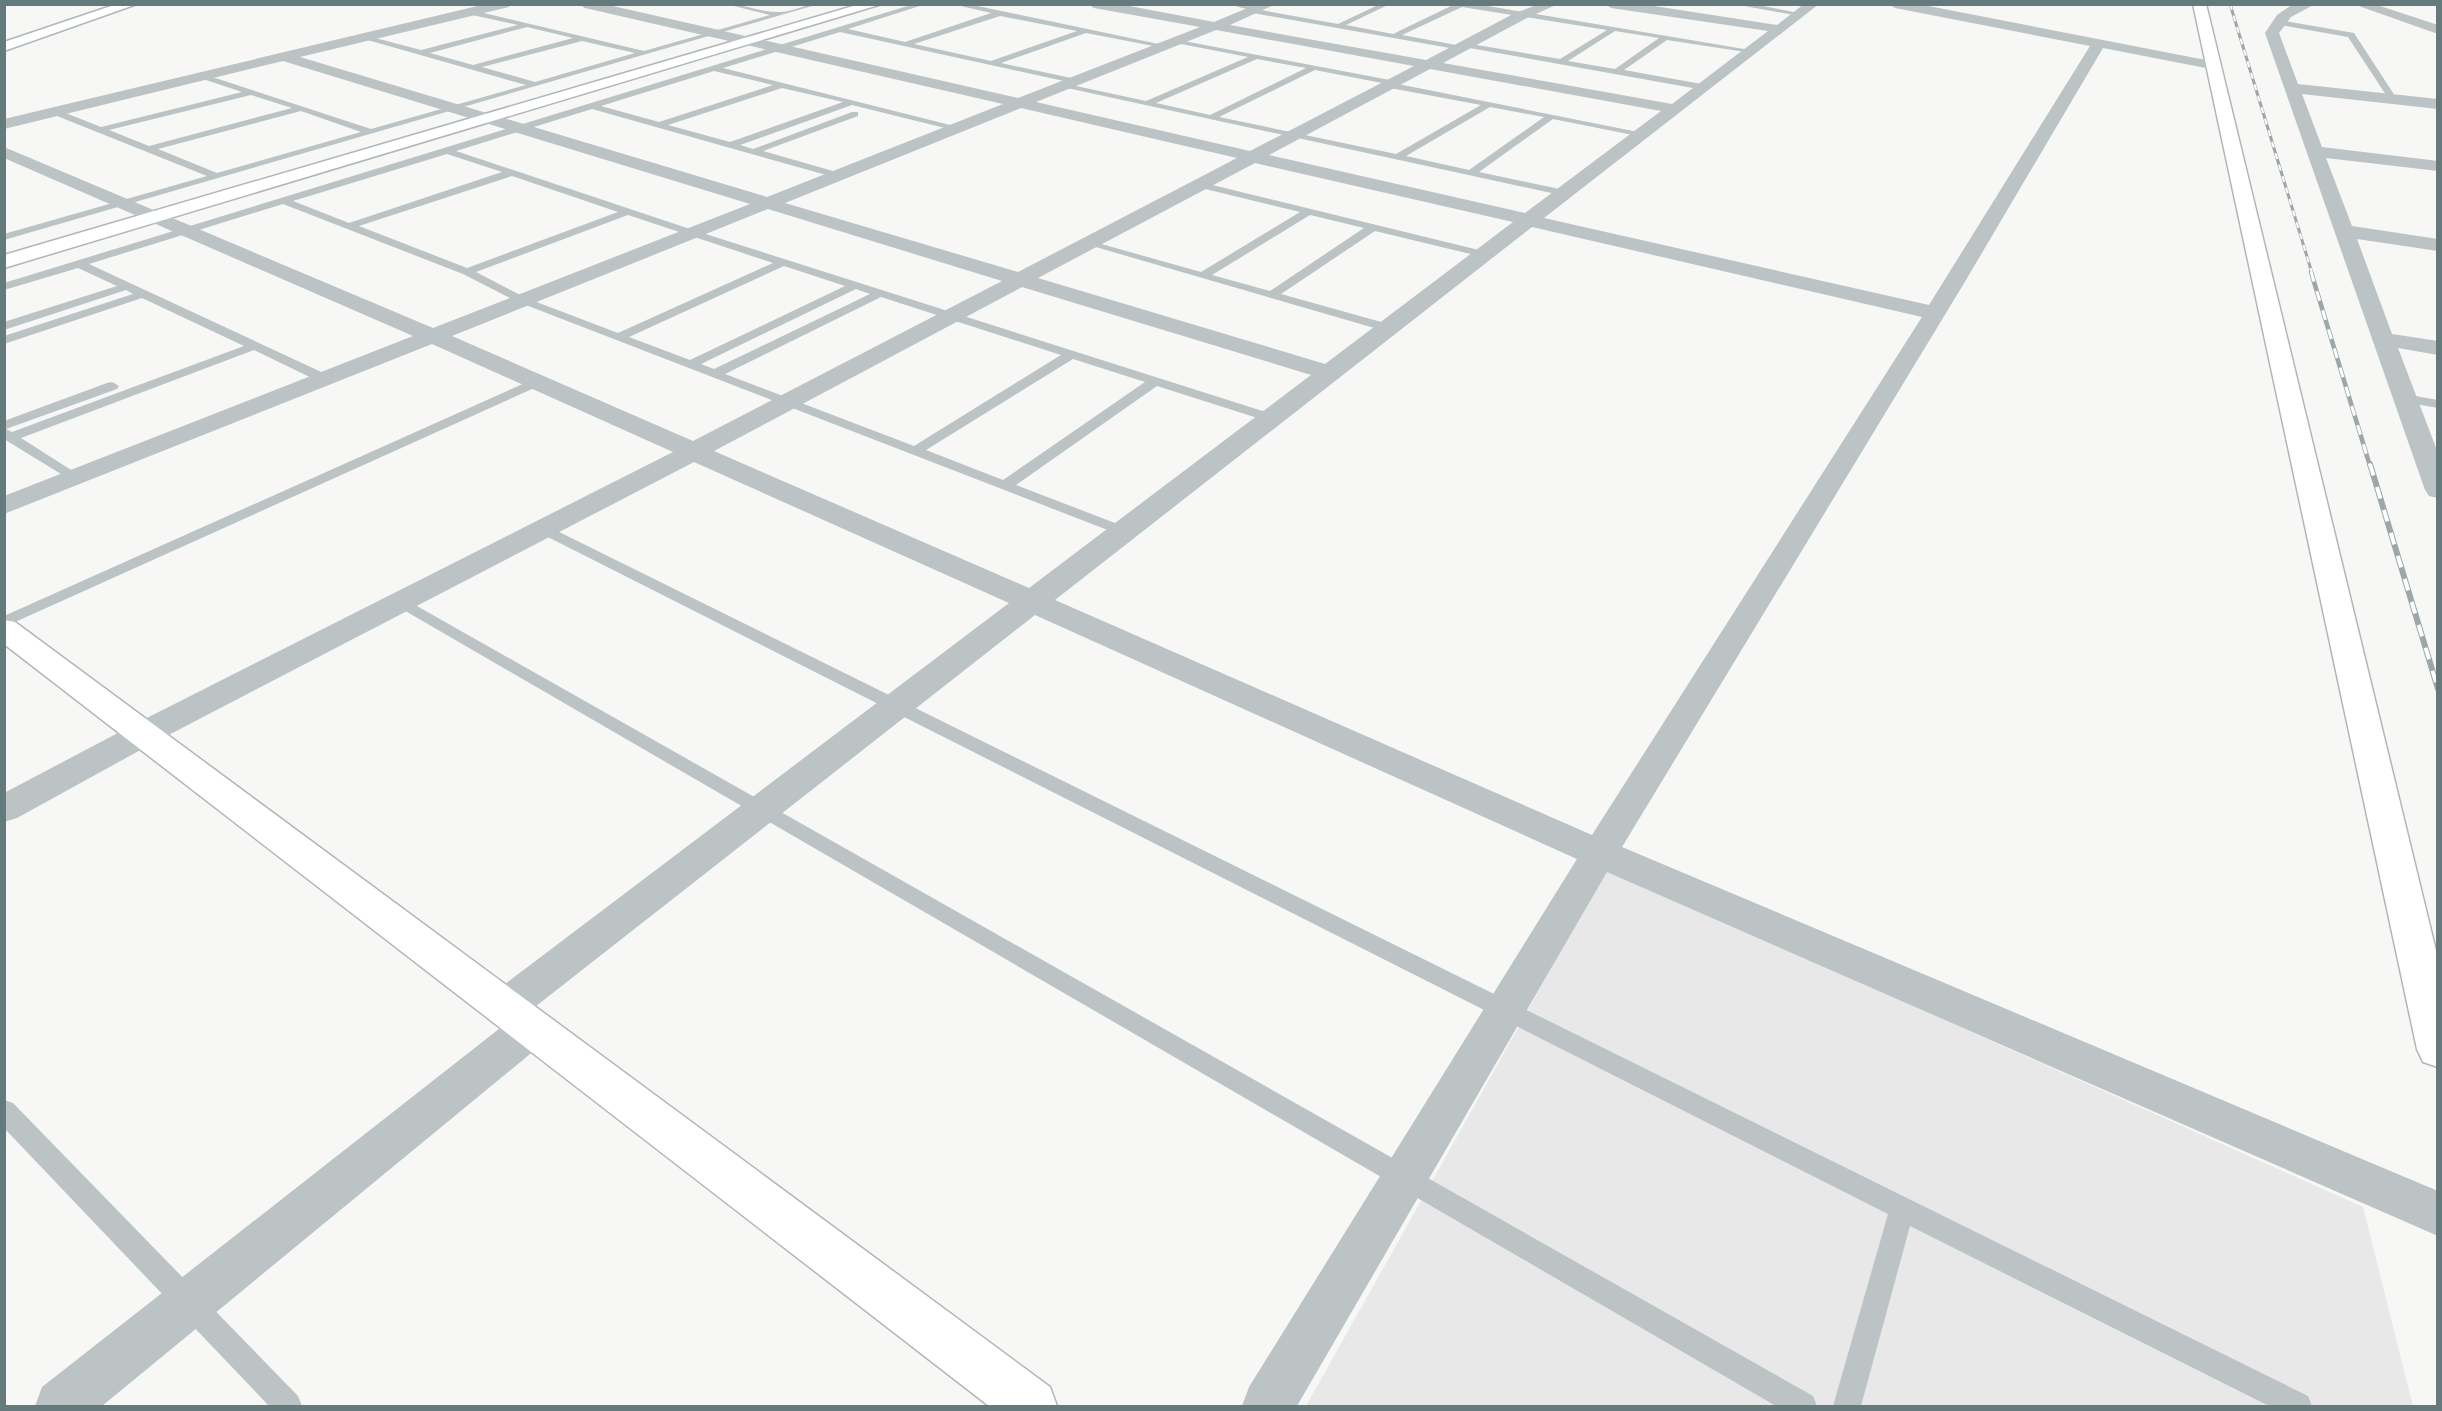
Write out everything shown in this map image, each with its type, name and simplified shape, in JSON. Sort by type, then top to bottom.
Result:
[{"type":"street","points":[[4,47],[131,4]]},
{"type":"street","points":[[417,25],[412,23],[452,4]]},
{"type":"street","points":[[4,124],[504,4]]},
{"type":"street","points":[[585,4],[1935,313]]},
{"type":"street","points":[[4,262],[876,4]]},
{"type":"street","points":[[1094,4],[1675,109]]},
{"type":"street","points":[[4,809],[143,734],[692,452],[1463,46],[1524,15],[1552,4]]},
{"type":"street","points":[[1611,4],[1798,16]]},
{"type":"street","points":[[1895,4],[2211,64]]},
{"type":"street","points":[[2199,4],[2438,1049]]},
{"type":"street","points":[[2308,4],[2297,6],[2280,18],[2272,33],[2438,490]]},
{"type":"street","points":[[2359,4],[2438,30]]},
{"type":"street","points":[[4,506],[1261,8]]},
{"type":"street","points":[[2385,13],[2427,11]]},
{"type":"street","points":[[61,1407],[189,1303],[762,809],[1483,254],[1798,16]]},
{"type":"street","points":[[1268,1407],[1599,853],[2018,182],[2099,43]]},
{"type":"street","points":[[284,57],[1329,373]]},
{"type":"street","points":[[2291,88],[2438,104]]},
{"type":"street","points":[[2313,151],[2438,166]]},
{"type":"street","points":[[4,152],[433,336],[692,452],[1033,600],[1599,853],[2438,1214]]},
{"type":"street","points":[[2343,231],[2438,245]]},
{"type":"street","points":[[2382,339],[2438,348]]},
{"type":"street","points":[[4,630],[1031,1407]]},
{"type":"lane","points":[[729,4],[780,15]]},
{"type":"lane","points":[[7,235],[816,4]]},
{"type":"lane","points":[[4,287],[923,4]]},
{"type":"lane","points":[[955,4],[1085,30],[1257,56],[1643,134]]},
{"type":"lane","points":[[1232,4],[1394,36],[1704,87]]},
{"type":"lane","points":[[1339,26],[1387,4]]},
{"type":"lane","points":[[1394,36],[1460,4],[1752,51]]},
{"type":"lane","points":[[1736,4],[1798,16]]},
{"type":"lane","points":[[471,12],[646,53]]},
{"type":"lane","points":[[905,44],[1000,13]]},
{"type":"lane","points":[[2278,22],[2351,35],[2392,99]]},
{"type":"lane","points":[[421,52],[526,25]]},
{"type":"lane","points":[[1043,33],[1064,26]]},
{"type":"lane","points":[[1561,62],[1613,29]]},
{"type":"lane","points":[[840,30],[992,63],[1147,104],[1565,193]]},
{"type":"lane","points":[[992,63],[1085,30]]},
{"type":"lane","points":[[367,37],[536,85]]},
{"type":"lane","points":[[1616,72],[1666,37]]},
{"type":"lane","points":[[473,67],[581,38]]},
{"type":"lane","points":[[971,59],[991,51]]},
{"type":"lane","points":[[1147,104],[1257,56]]},
{"type":"lane","points":[[1212,117],[1315,67]]},
{"type":"lane","points":[[715,69],[957,128]]},
{"type":"lane","points":[[1322,76],[1333,71]]},
{"type":"lane","points":[[203,76],[371,132]]},
{"type":"lane","points":[[659,125],[782,85]]},
{"type":"lane","points":[[100,130],[251,92]]},
{"type":"lane","points":[[731,146],[852,102]]},
{"type":"lane","points":[[1398,157],[1489,104]]},
{"type":"lane","points":[[591,106],[837,175]]},
{"type":"lane","points":[[753,152],[874,107]]},
{"type":"lane","points":[[148,149],[300,109]]},
{"type":"lane","points":[[55,112],[217,176]]},
{"type":"lane","points":[[236,137],[317,114]]},
{"type":"lane","points":[[1231,122],[1241,116]]},
{"type":"lane","points":[[1471,172],[1552,116]]},
{"type":"lane","points":[[167,156],[190,150]]},
{"type":"lane","points":[[448,151],[692,233],[1270,418]]},
{"type":"lane","points":[[365,209],[496,167]]},
{"type":"lane","points":[[349,226],[513,172]]},
{"type":"lane","points":[[1200,185],[1483,254]]},
{"type":"lane","points":[[284,201],[467,272],[522,300],[1123,531]]},
{"type":"lane","points":[[450,266],[611,205]]},
{"type":"lane","points":[[467,272],[629,211]]},
{"type":"lane","points":[[1202,276],[1309,211]]},
{"type":"lane","points":[[332,219],[354,212]]},
{"type":"lane","points":[[1272,296],[1373,227]]},
{"type":"lane","points":[[1087,243],[1388,328]]},
{"type":"lane","points":[[618,337],[784,262]]},
{"type":"lane","points":[[79,264],[325,379]]},
{"type":"lane","points":[[690,365],[855,285]]},
{"type":"lane","points":[[4,326],[127,286]]},
{"type":"lane","points":[[714,374],[880,293]]},
{"type":"lane","points":[[4,340],[143,294]]},
{"type":"lane","points":[[7,432],[241,339]]},
{"type":"lane","points":[[7,432],[255,346]]},
{"type":"lane","points":[[915,451],[1072,354]]},
{"type":"lane","points":[[1004,486],[1156,381]]},
{"type":"lane","points":[[4,622],[536,382]]},
{"type":"lane","points":[[2404,398],[2438,404]]},
{"type":"lane","points":[[7,432],[74,478]]},
{"type":"lane","points":[[543,529],[2298,1407]]},
{"type":"lane","points":[[401,602],[1803,1407]]},
{"type":"lane","points":[[4,1111],[288,1407]]},
{"type":"lane","points":[[1847,1407],[1902,1209]]},
{"type":"shaded area","points":[[1607,869],[2363,1207],[2413,1406],[1306,1406]]},
{"type":"railway","points":[[2230,4],[2312,273]]},
{"type":"railway","points":[[2311,272],[2370,466]]},
{"type":"railway","points":[[2370,464],[2438,689]]}]
